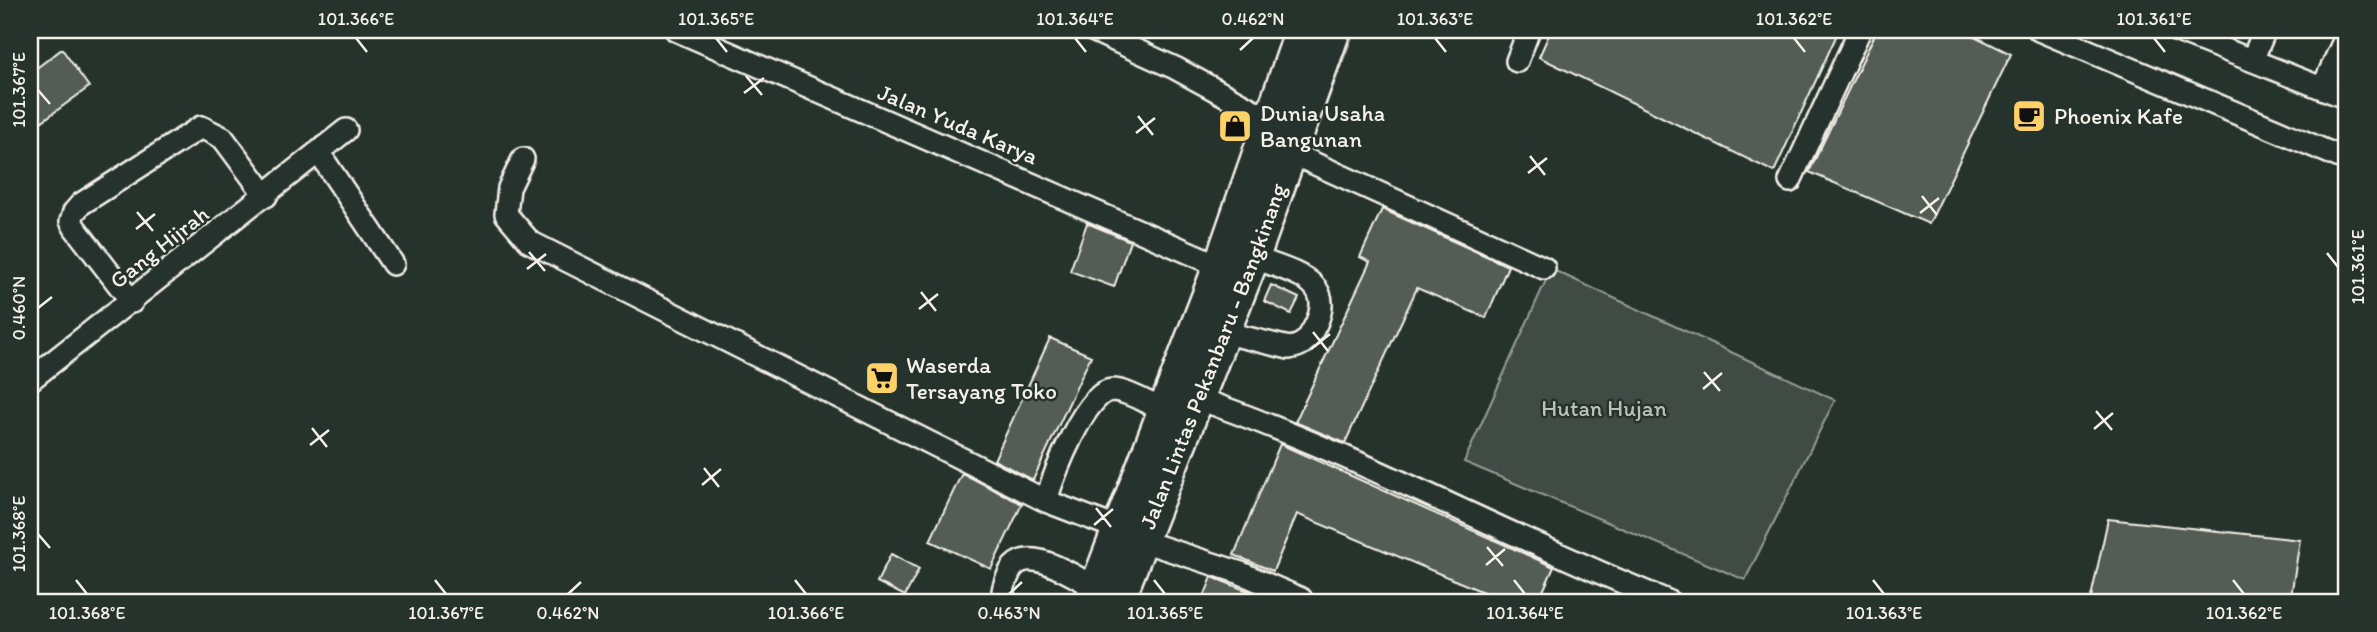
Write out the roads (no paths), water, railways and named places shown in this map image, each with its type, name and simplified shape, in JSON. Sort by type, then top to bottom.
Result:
[{"type":"highway","name":"Jalan Lintas Pekanbaru - Bangkinang","points":[[1110,599],[1163,410],[1220,266],[1302,30]]},
{"type":"highway","name":"Jalan Lintas Pekanbaru - Bangkinang","points":[[1129,534],[1196,398],[1253,257],[1334,30]]},
{"type":"street","name":"Jalan Yuda Karya","points":[[676,30],[1220,266]]},
{"type":"street","points":[[1092,30],[1175,68],[1269,119]]},
{"type":"street","points":[[1517,61],[1529,30]]},
{"type":"street","points":[[1790,181],[1860,30]]},
{"type":"street","points":[[2039,30],[2347,160]]},
{"type":"street","points":[[2177,30],[2347,97]]},
{"type":"street","points":[[2252,60],[2265,30]]},
{"type":"street","points":[[2323,87],[2347,34]]},
{"type":"street","points":[[132,302],[71,221],[81,204],[201,127],[223,138],[266,195]]},
{"type":"street","name":"Gang Hijrah","points":[[30,380],[132,302],[346,130]]},
{"type":"street","points":[[1289,152],[1544,268]]},
{"type":"street","points":[[319,153],[393,264]]},
{"type":"street","points":[[523,159],[509,188],[506,214],[530,242],[1046,500],[1129,534],[1241,573],[1301,599]]},
{"type":"street","points":[[1222,332],[1289,348],[1298,347],[1308,341],[1323,309],[1320,292],[1311,282],[1253,257]]},
{"type":"street","points":[[1046,500],[1064,452],[1102,392],[1114,390],[1163,410]]},
{"type":"street","points":[[1196,398],[1319,444],[1579,565],[1670,602]]},
{"type":"street","points":[[1004,602],[1002,590],[1012,565],[1024,558],[1036,558],[1110,599]]},
{"type":"waterway","points":[[1312,137],[1353,30]]},
{"type":"place","name":"Phoenix Kafe","points":[[2029,116]]},
{"type":"place","name":"Dunia Usaha Bangunan","points":[[1235,126]]},
{"type":"place","name":"Waserda Tersayang Toko","points":[[882,378]]},
{"type":"park label","name":"Hutan Hujan","points":[[1604,408]]}]
